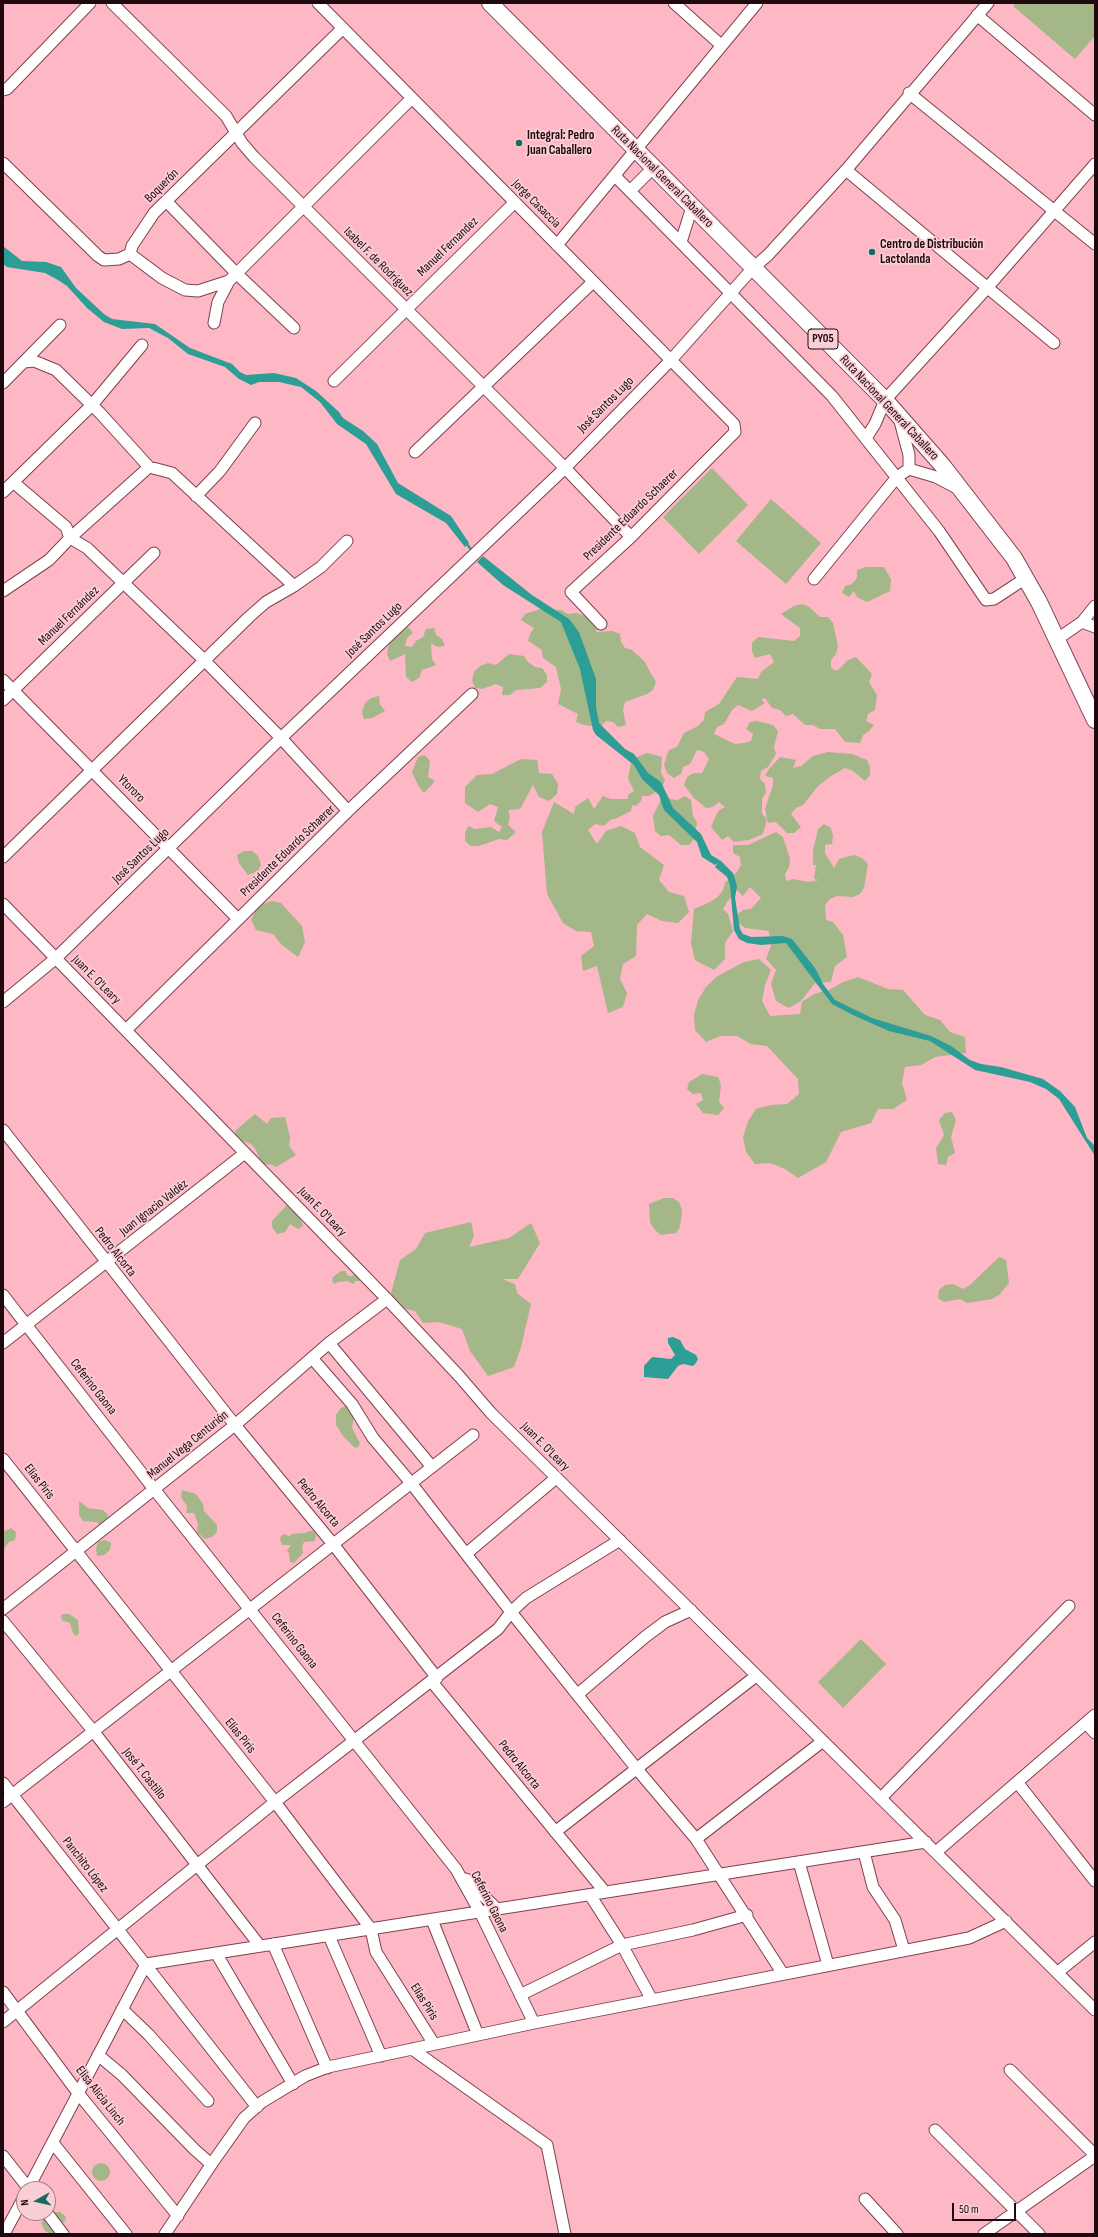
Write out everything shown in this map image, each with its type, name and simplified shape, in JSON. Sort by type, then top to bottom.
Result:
[{"type":"highway","name":"Ruta Nacional General Caballero","points":[[490,3],[885,400],[965,492],[1014,558],[1040,602],[1056,640],[1095,720]]},
{"type":"street","points":[[3,90],[7,89],[90,3]]},
{"type":"street","name":"Isabel F. de Rodríguez","points":[[112,3],[226,116],[242,143],[254,157],[484,387],[630,537]]},
{"type":"street","name":"Jorge Casaccia","points":[[318,3],[734,424]]},
{"type":"street","points":[[674,3],[721,46]]},
{"type":"street","points":[[557,245],[757,3]]},
{"type":"street","name":"José Santos Lugo","points":[[3,1002],[55,959],[281,738],[564,468],[671,360],[753,268],[768,256],[846,170],[909,93],[988,3]]},
{"type":"street","points":[[977,15],[1095,115]]},
{"type":"street","name":"Boquerón","points":[[130,254],[132,246],[154,213],[235,132],[343,28]]},
{"type":"street","points":[[909,93],[1095,244]]},
{"type":"street","points":[[214,323],[218,302],[233,277],[304,208],[412,98]]},
{"type":"street","points":[[3,163],[98,256],[104,260],[118,259],[130,254],[162,278],[185,290],[198,291],[233,277]]},
{"type":"street","points":[[866,438],[875,424],[885,400],[987,288],[1095,164]]},
{"type":"street","points":[[630,191],[653,168]]},
{"type":"street","points":[[846,170],[1054,343]]},
{"type":"street","points":[[615,176],[832,396],[939,531],[986,600],[994,599],[1026,578]]},
{"type":"street","points":[[166,201],[233,277],[294,328]]},
{"type":"street","name":"Manuel Fernandez","points":[[334,381],[405,309],[515,202]]},
{"type":"street","points":[[681,242],[692,207]]},
{"type":"street","points":[[415,452],[594,282]]},
{"type":"street","points":[[3,383],[60,325]]},
{"type":"street","points":[[3,492],[92,405],[142,345]]},
{"type":"street","points":[[24,362],[34,361],[56,370],[92,405],[149,467],[172,474],[294,586]]},
{"type":"street","points":[[898,415],[909,455],[909,469]]},
{"type":"street","points":[[196,496],[220,470],[255,423]]},
{"type":"street","name":"Presidente Eduardo Schaerer","points":[[601,624],[571,592],[630,537],[735,432],[734,424]]},
{"type":"street","points":[[3,591],[49,560],[70,538],[149,467]]},
{"type":"street","points":[[814,579],[897,477],[909,469]]},
{"type":"street","points":[[909,469],[936,477],[965,492]]},
{"type":"street","points":[[13,482],[66,528],[70,538],[87,548],[204,660],[281,738],[348,811]]},
{"type":"street","points":[[3,857],[204,660],[266,602],[294,586],[322,567],[347,542]]},
{"type":"street","name":"Manuel Fernández","points":[[3,700],[154,553]]},
{"type":"street","points":[[1056,640],[1082,622],[1095,606]]},
{"type":"street","points":[[1082,622],[1095,627]]},
{"type":"street","name":"Ytororo","points":[[3,680],[238,919]]},
{"type":"street","name":"Presidente Eduardo Schaerer","points":[[126,1030],[348,811],[472,694]]},
{"type":"street","name":"Juan E. O'Leary","points":[[3,904],[387,1299],[460,1376],[491,1412],[556,1478],[1095,2010]]},
{"type":"street","name":"Pedro Alcorta","points":[[3,1130],[106,1263],[235,1425],[333,1544],[437,1678],[432,1682],[605,1892]]},
{"type":"street","name":"Juan Ignacio Valdéz","points":[[3,1343],[245,1153]]},
{"type":"street","name":"Ceferino Gaona","points":[[3,1294],[154,1489],[356,1741],[456,1869],[480,1912],[534,2023]]},
{"type":"street","name":"Manuel Vega Centurión","points":[[3,1609],[235,1425],[329,1343],[387,1299]]},
{"type":"street","points":[[329,1343],[432,1467]]},
{"type":"street","points":[[312,1358],[352,1404],[373,1438],[411,1483],[511,1612],[636,1768],[696,1839],[747,1915],[783,1974]]},
{"type":"street","points":[[3,1802],[473,1435]]},
{"type":"street","name":"Elías Piris","points":[[3,1459],[275,1802],[371,1929],[376,1952],[434,2044]]},
{"type":"street","points":[[467,1554],[556,1478]]},
{"type":"street","points":[[3,2022],[275,1802],[356,1741],[498,1629],[511,1612],[526,1598],[620,1540]]},
{"type":"street","points":[[881,1798],[1069,1606]]},
{"type":"street","points":[[578,1694],[645,1637],[666,1622],[691,1610]]},
{"type":"street","name":"José T. Castillo","points":[[3,1620],[94,1732],[260,1946]]},
{"type":"street","points":[[555,1832],[756,1676]]},
{"type":"street","points":[[936,1852],[1091,1719],[1095,1733]]},
{"type":"street","points":[[696,1839],[823,1741]]},
{"type":"street","points":[[1017,1782],[1095,1881]]},
{"type":"street","name":"Panchito López","points":[[3,1783],[257,2107]]},
{"type":"street","points":[[32,2181],[146,1964],[926,1842]]},
{"type":"street","points":[[864,1852],[874,1887],[895,1920],[904,1950]]},
{"type":"street","points":[[799,1862],[828,1965]]},
{"type":"street","points":[[456,1869],[496,1909]]},
{"type":"street","points":[[590,1895],[622,1945],[652,2000]]},
{"type":"street","points":[[520,1994],[622,1945],[693,1930],[747,1915]]},
{"type":"street","points":[[432,1920],[478,2035]]},
{"type":"street","points":[[165,2234],[211,2164],[244,2118],[257,2107],[293,2084],[327,2068],[534,2023],[969,1938],[1006,1921]]},
{"type":"street","points":[[329,1936],[381,2056]]},
{"type":"street","points":[[1058,1972],[1095,1942]]},
{"type":"street","points":[[273,1944],[327,2068]]},
{"type":"street","points":[[216,1953],[293,2084]]},
{"type":"street","name":"Elisa Alicia Linch","points":[[3,1992],[78,2093],[178,2216]]},
{"type":"street","points":[[122,2009],[149,2035],[208,2101]]},
{"type":"street","points":[[412,2049],[547,2145],[565,2234]]},
{"type":"street","points":[[98,2055],[122,2075],[194,2149],[211,2164]]},
{"type":"street","points":[[984,2234],[1095,2155],[1010,2070]]},
{"type":"street","points":[[935,2130],[1038,2234]]},
{"type":"street","points":[[53,2143],[126,2234]]},
{"type":"street","points":[[3,2156],[22,2181]]},
{"type":"street","points":[[865,2199],[896,2234]]},
{"type":"street","points":[[4,2234],[16,2212]]},
{"type":"street","points":[[53,2221],[64,2234]]},
{"type":"green space","points":[[1016,3],[1095,3],[1095,36],[1075,59],[1013,6]]},
{"type":"green space","points":[[712,468],[748,505],[699,554],[663,517]]},
{"type":"green space","points":[[771,499],[821,543],[786,584],[736,541]]},
{"type":"green space","points":[[866,567],[884,567],[891,579],[890,591],[867,602],[857,597],[854,591],[849,597],[842,593],[845,586],[852,584],[857,578],[857,570]]},
{"type":"green space","points":[[802,604],[809,607],[820,617],[828,617],[833,623],[838,646],[836,654],[831,660],[831,668],[837,671],[848,660],[856,657],[872,674],[869,682],[877,695],[875,710],[868,714],[866,721],[874,725],[863,735],[860,743],[845,742],[835,729],[820,729],[813,725],[805,725],[793,714],[786,716],[780,710],[772,708],[765,698],[761,700],[765,703],[752,711],[738,705],[732,710],[724,724],[717,727],[714,734],[735,744],[744,743],[751,741],[753,734],[746,729],[750,722],[757,721],[773,725],[778,731],[774,747],[776,754],[768,767],[761,771],[760,779],[765,784],[766,792],[762,799],[762,814],[767,819],[763,834],[749,840],[734,842],[728,836],[722,840],[711,827],[718,811],[725,807],[719,802],[713,807],[706,808],[694,798],[684,785],[687,777],[694,773],[702,773],[709,759],[704,752],[697,750],[690,764],[683,767],[681,774],[674,778],[667,773],[664,765],[666,758],[669,750],[677,747],[684,733],[698,726],[704,720],[705,712],[719,704],[737,677],[758,679],[761,672],[774,662],[770,654],[755,658],[752,651],[752,643],[758,637],[794,641],[800,636],[800,628],[781,614],[794,606]]},
{"type":"green space","points":[[540,609],[561,610],[568,614],[576,613],[592,618],[597,624],[596,632],[612,631],[620,634],[621,642],[625,648],[632,650],[644,661],[656,682],[653,690],[647,694],[625,702],[623,710],[626,725],[618,727],[613,722],[606,721],[600,727],[584,725],[576,722],[578,714],[558,704],[561,689],[556,667],[543,658],[542,650],[528,641],[534,628],[521,620],[525,614]]},
{"type":"green space","points":[[408,627],[413,633],[407,638],[405,646],[412,647],[416,641],[423,637],[426,629],[434,628],[436,635],[442,639],[445,646],[437,647],[431,643],[432,659],[436,665],[422,670],[419,678],[412,682],[406,677],[405,654],[390,661],[387,654],[390,639],[400,628]]},
{"type":"green space","points":[[509,654],[524,656],[528,662],[535,667],[542,668],[547,675],[547,682],[540,688],[516,690],[510,695],[502,695],[503,687],[496,684],[482,689],[475,688],[472,680],[474,672],[480,666],[488,663],[496,665]]},
{"type":"green space","points":[[379,696],[380,704],[385,711],[372,718],[364,719],[362,712],[365,703],[371,698]]},
{"type":"green space","points":[[828,752],[852,754],[867,760],[870,767],[870,775],[865,781],[853,771],[845,768],[831,776],[818,786],[803,805],[796,808],[791,814],[801,827],[794,833],[787,833],[776,822],[768,823],[765,809],[773,785],[773,778],[765,776],[769,769],[780,757],[796,760],[793,768],[801,766],[813,756]]},
{"type":"green space","points":[[647,753],[662,757],[661,773],[665,780],[662,788],[649,796],[642,796],[641,801],[636,806],[632,805],[631,811],[610,820],[604,826],[595,824],[588,830],[597,844],[606,831],[621,826],[635,833],[640,847],[664,865],[659,880],[669,892],[684,896],[689,912],[678,923],[662,921],[647,914],[637,925],[636,956],[623,964],[620,979],[627,993],[623,1007],[608,1013],[597,966],[583,971],[581,956],[594,946],[591,932],[576,931],[563,923],[547,894],[542,832],[554,802],[574,814],[575,807],[588,798],[594,809],[603,796],[611,799],[628,799],[628,795],[634,791],[628,778],[631,763],[637,757]]},
{"type":"green space","points":[[425,755],[430,761],[428,777],[435,781],[424,793],[419,787],[412,772],[418,757]]},
{"type":"green space","points":[[521,759],[537,760],[539,773],[552,774],[558,784],[557,794],[549,801],[539,797],[533,785],[520,809],[508,810],[510,816],[508,825],[516,832],[507,840],[499,839],[479,846],[471,846],[465,841],[465,834],[468,826],[475,829],[491,827],[499,832],[502,827],[494,821],[498,807],[490,804],[478,812],[465,803],[465,787],[477,775],[492,774]]},
{"type":"green space","points":[[665,791],[670,799],[678,800],[685,796],[691,800],[693,816],[697,823],[694,839],[689,845],[681,845],[669,835],[661,836],[655,831],[653,816]]},
{"type":"green space","points":[[824,824],[831,828],[833,836],[832,844],[825,845],[825,853],[834,868],[839,859],[854,855],[862,858],[868,864],[864,888],[860,894],[853,897],[837,896],[830,899],[825,905],[826,920],[833,922],[843,935],[847,957],[835,966],[831,982],[815,983],[801,1001],[789,1008],[776,1001],[771,984],[776,970],[766,959],[771,946],[769,931],[745,928],[739,923],[737,915],[743,910],[751,909],[761,898],[750,887],[743,896],[737,890],[723,909],[728,914],[733,931],[725,943],[725,959],[714,970],[695,960],[691,943],[694,909],[718,897],[723,890],[725,883],[737,872],[741,865],[740,857],[733,853],[733,845],[748,845],[776,832],[783,837],[790,859],[789,867],[785,874],[786,881],[793,879],[809,882],[819,880],[814,879],[816,865],[813,865],[813,850],[818,829]]},
{"type":"green space","points":[[244,851],[252,851],[258,856],[261,864],[258,871],[248,875],[239,863],[237,855]]},
{"type":"green space","points":[[272,901],[281,903],[302,926],[305,942],[298,957],[282,945],[273,934],[256,930],[251,920],[258,906]]},
{"type":"green space","points":[[759,959],[771,970],[765,985],[762,1001],[770,1016],[800,1014],[802,1002],[814,994],[829,990],[843,982],[858,977],[888,989],[903,990],[925,1015],[940,1020],[950,1032],[965,1037],[966,1053],[935,1057],[921,1065],[905,1067],[902,1083],[907,1100],[893,1109],[878,1109],[871,1123],[841,1132],[826,1162],[798,1178],[785,1169],[770,1163],[755,1164],[746,1152],[743,1137],[748,1121],[756,1109],[771,1105],[787,1104],[799,1094],[798,1079],[767,1046],[751,1044],[737,1036],[720,1036],[706,1042],[695,1030],[694,1015],[698,1000],[706,987],[716,977],[744,962]]},
{"type":"green space","points":[[702,1074],[718,1077],[721,1085],[719,1102],[724,1108],[718,1115],[703,1113],[696,1104],[703,1100],[701,1093],[693,1094],[687,1089],[689,1082]]},
{"type":"green space","points":[[952,1112],[956,1120],[951,1137],[955,1153],[948,1157],[946,1165],[938,1164],[936,1148],[944,1135],[939,1120],[945,1113]]},
{"type":"green space","points":[[255,1114],[267,1124],[271,1118],[285,1117],[290,1137],[289,1146],[296,1155],[276,1167],[270,1164],[262,1165],[256,1150],[251,1144],[237,1139],[235,1131]]},
{"type":"green space","points":[[664,1198],[673,1198],[679,1202],[682,1210],[680,1227],[676,1233],[661,1235],[654,1229],[650,1222],[649,1204]]},
{"type":"green space","points":[[288,1204],[299,1214],[303,1226],[298,1229],[290,1224],[285,1232],[277,1234],[272,1227],[272,1221]]},
{"type":"green space","points":[[471,1222],[474,1236],[469,1247],[509,1238],[531,1223],[540,1243],[518,1279],[502,1279],[515,1284],[517,1293],[531,1304],[521,1347],[514,1367],[488,1376],[470,1351],[462,1329],[439,1322],[423,1323],[415,1311],[399,1307],[391,1293],[400,1260],[416,1249],[425,1233]]},
{"type":"green space","points":[[999,1257],[1006,1260],[1009,1283],[999,1295],[992,1299],[967,1303],[960,1299],[944,1302],[938,1298],[939,1290],[945,1285],[953,1284],[963,1289],[970,1285]]},
{"type":"green space","points":[[341,1271],[345,1271],[348,1276],[353,1276],[355,1271],[361,1279],[360,1281],[355,1281],[354,1284],[347,1281],[337,1282],[336,1284],[332,1282],[333,1277]]},
{"type":"green space","points":[[348,1404],[354,1415],[352,1428],[360,1443],[358,1447],[355,1448],[343,1436],[336,1425],[336,1415],[340,1409]]},
{"type":"green space","points":[[182,1490],[196,1494],[203,1504],[204,1511],[217,1525],[217,1532],[212,1537],[205,1539],[197,1532],[198,1524],[194,1513],[186,1513],[187,1506],[181,1497]]},
{"type":"green space","points":[[79,1501],[88,1508],[103,1510],[108,1515],[107,1523],[101,1527],[97,1522],[83,1521],[79,1515]]},
{"type":"green space","points":[[11,1528],[16,1532],[15,1540],[9,1542],[5,1547],[3,1557],[3,1532]]},
{"type":"green space","points":[[313,1531],[316,1534],[315,1541],[304,1542],[302,1546],[303,1553],[294,1563],[290,1562],[289,1553],[287,1551],[291,1545],[282,1545],[280,1538],[283,1534],[287,1535],[288,1537],[292,1534],[305,1533]]},
{"type":"green space","points":[[105,1540],[111,1543],[110,1550],[104,1555],[97,1556],[96,1549],[98,1542]]},
{"type":"green space","points":[[62,1614],[69,1614],[78,1620],[79,1634],[76,1636],[73,1633],[70,1623],[63,1621],[61,1618]]},
{"type":"green space","points":[[861,1639],[886,1664],[843,1708],[818,1682]]},
{"type":"green space","points":[[101,2163],[107,2166],[110,2172],[107,2178],[101,2181],[95,2178],[92,2172],[95,2166]]},
{"type":"green space","points":[[56,2212],[60,2212],[66,2217],[57,2233],[50,2234],[45,2231],[41,2223],[42,2221],[56,2221]]},
{"type":"water","points":[[3,246],[22,261],[46,262],[61,267],[76,288],[104,314],[112,319],[155,324],[190,348],[232,364],[240,372],[246,375],[274,373],[296,378],[316,391],[339,412],[343,418],[363,431],[377,444],[398,483],[451,516],[469,543],[465,547],[446,523],[396,494],[366,444],[337,424],[320,402],[301,387],[279,382],[259,382],[251,385],[239,379],[225,367],[188,354],[168,338],[149,328],[122,329],[104,322],[87,308],[67,286],[58,280],[45,273],[7,267],[3,264]]},
{"type":"water","points":[[483,556],[532,595],[569,619],[579,632],[596,679],[596,707],[599,723],[625,749],[634,754],[648,773],[661,782],[673,808],[701,834],[711,855],[721,861],[733,873],[737,886],[735,898],[740,929],[743,934],[751,937],[783,936],[792,939],[815,968],[823,984],[835,1000],[872,1018],[931,1036],[951,1046],[970,1060],[981,1064],[1001,1067],[1043,1079],[1060,1091],[1075,1107],[1087,1138],[1095,1146],[1095,1156],[1059,1099],[1046,1089],[1030,1082],[975,1070],[930,1041],[889,1031],[855,1016],[832,1004],[786,943],[761,945],[747,943],[739,939],[734,930],[730,885],[727,877],[715,867],[718,863],[715,865],[702,857],[697,842],[664,810],[659,795],[642,779],[634,765],[596,735],[593,730],[580,669],[561,622],[503,585],[477,562]]},
{"type":"water","points":[[673,1337],[680,1340],[685,1349],[696,1355],[698,1359],[696,1363],[693,1366],[683,1364],[678,1366],[668,1379],[644,1377],[644,1366],[652,1357],[671,1359],[675,1355],[668,1343],[668,1338]]},
{"type":"waterway","points":[[466,543],[473,552]]},
{"type":"place","name":"Integral: Pedro Juan Caballero","points":[[519,143]]},
{"type":"place","name":"Centro de Distribución Lactolanda","points":[[872,252]]}]
